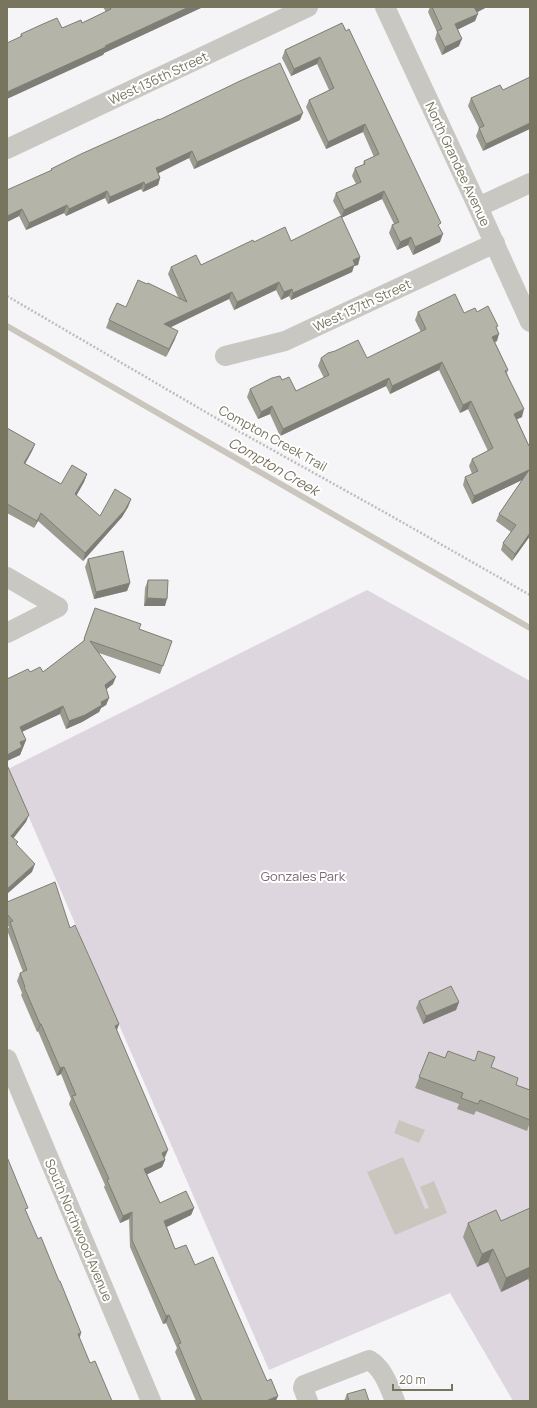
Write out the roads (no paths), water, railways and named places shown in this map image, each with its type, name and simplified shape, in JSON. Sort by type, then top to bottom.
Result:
[{"type":"street","name":"West 136th Street","points":[[7,149],[308,7]]},
{"type":"street","name":"North Grandee Avenue","points":[[385,7],[495,242],[530,322]]},
{"type":"street","points":[[478,206],[530,182]]},
{"type":"street","name":"West 137th Street","points":[[225,356],[285,340],[495,242]]},
{"type":"street","points":[[7,577],[58,607],[7,633]]},
{"type":"street","name":"South Northwood Avenue","points":[[7,1059],[151,1401]]},
{"type":"street","points":[[308,1401],[303,1388],[304,1385],[369,1360],[376,1364],[386,1380],[395,1401]]},
{"type":"waterway","name":"Compton Creek","points":[[7,326],[530,628]]},
{"type":"park label","name":"Gonzales Park","points":[[303,876]]}]
